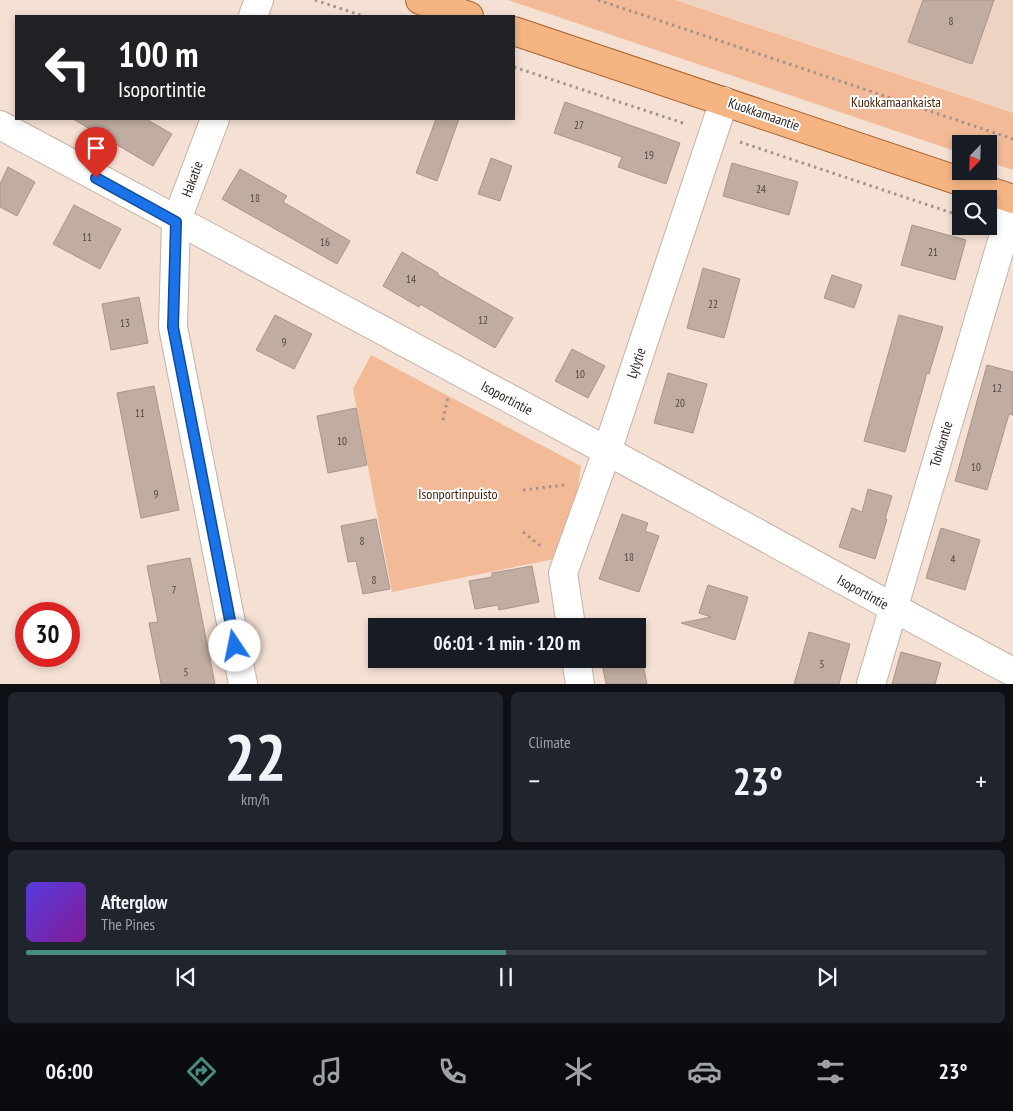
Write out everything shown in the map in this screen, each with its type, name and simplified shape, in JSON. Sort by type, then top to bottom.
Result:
[{"type":"main road","points":[[420,0],[465,15]]},
{"type":"main road","name":"Kuokkamaantie","points":[[515,31],[1013,199]]},
{"type":"street","points":[[253,15],[259,0]]},
{"type":"street","name":"Lylytie","points":[[570,618],[563,573],[607,451],[724,101]]},
{"type":"street","name":"Hakatie","points":[[214,120],[176,222],[173,327],[242,684]]},
{"type":"street","name":"Isoportintie","points":[[0,126],[176,222],[607,451],[892,608],[1013,672]]},
{"type":"street","name":"Tohkantie","points":[[871,684],[1013,204]]},
{"type":"street","points":[[577,668],[580,684]]},
{"type":"path","points":[[315,0],[360,15]]},
{"type":"path","points":[[598,0],[1013,139]]},
{"type":"path","points":[[523,490],[596,481]]},
{"type":"shaded area","points":[[675,0],[1013,0],[1013,113]]},
{"type":"green space","name":"Kuokkamaankaista","points":[[508,0],[675,0],[1013,113],[1013,170],[998,165],[998,135],[952,135],[952,150]]},
{"type":"green space","name":"Isonportinpuisto","points":[[371,355],[581,466],[578,490],[554,559],[392,592],[353,389]]},
{"type":"building","points":[[923,0],[994,0],[972,64],[908,42]]},
{"type":"building","points":[[565,102],[680,143],[666,184],[618,167],[622,157],[554,133]]},
{"type":"building","points":[[75,120],[148,120],[172,134],[153,166]]},
{"type":"building","points":[[436,120],[459,120],[437,181],[416,173]]},
{"type":"building","points":[[491,158],[512,166],[500,201],[478,194]]},
{"type":"building","points":[[732,163],[798,182],[789,215],[723,196]]},
{"type":"building","points":[[8,167],[35,182],[17,216],[0,207],[0,184]]},
{"type":"building","points":[[240,169],[287,196],[283,202],[350,241],[337,264],[222,199]]},
{"type":"building","points":[[74,205],[121,229],[100,269],[53,244]]},
{"type":"building","points":[[912,225],[966,240],[955,280],[901,265]]},
{"type":"building","points":[[402,252],[513,318],[495,348],[420,304],[419,307],[383,286]]},
{"type":"building","points":[[703,268],[740,279],[724,338],[687,328]]},
{"type":"building","points":[[832,275],[862,285],[854,308],[824,298]]},
{"type":"building","points":[[139,297],[148,343],[111,350],[102,304]]},
{"type":"building","points":[[275,315],[312,334],[294,369],[256,350]]},
{"type":"building","points":[[899,315],[943,327],[929,374],[927,373],[905,452],[864,441]]},
{"type":"building","points":[[572,349],[605,366],[588,398],[555,381]]},
{"type":"building","points":[[987,365],[1013,372],[1013,415],[1009,414],[987,490],[955,481]]},
{"type":"building","points":[[668,373],[707,384],[693,433],[654,423]]},
{"type":"building","points":[[154,386],[179,510],[141,518],[117,393]]},
{"type":"building","points":[[356,408],[367,465],[328,473],[317,416]]},
{"type":"building","points":[[868,489],[892,496],[875,559],[839,547],[852,508],[862,512]]},
{"type":"building","points":[[622,514],[648,523],[645,531],[659,536],[639,592],[599,579]]},
{"type":"building","points":[[376,519],[390,589],[363,594],[356,561],[348,562],[341,526]]},
{"type":"building","points":[[941,528],[980,540],[965,590],[926,578]]},
{"type":"building","points":[[190,558],[215,684],[161,684],[149,623],[158,622],[147,566]]},
{"type":"building","points":[[532,566],[539,602],[499,610],[498,605],[475,609],[469,581],[492,577],[492,573]]},
{"type":"building","points":[[708,585],[748,597],[735,640],[681,623],[711,617],[699,613]]},
{"type":"building","points":[[809,632],[850,644],[839,684],[794,684]]},
{"type":"building","points":[[901,652],[941,663],[935,684],[892,684]]},
{"type":"building","points":[[603,668],[644,668],[647,684],[606,684]]},
{"type":"route","points":[[96,178],[176,222],[173,327],[235,646]]}]
